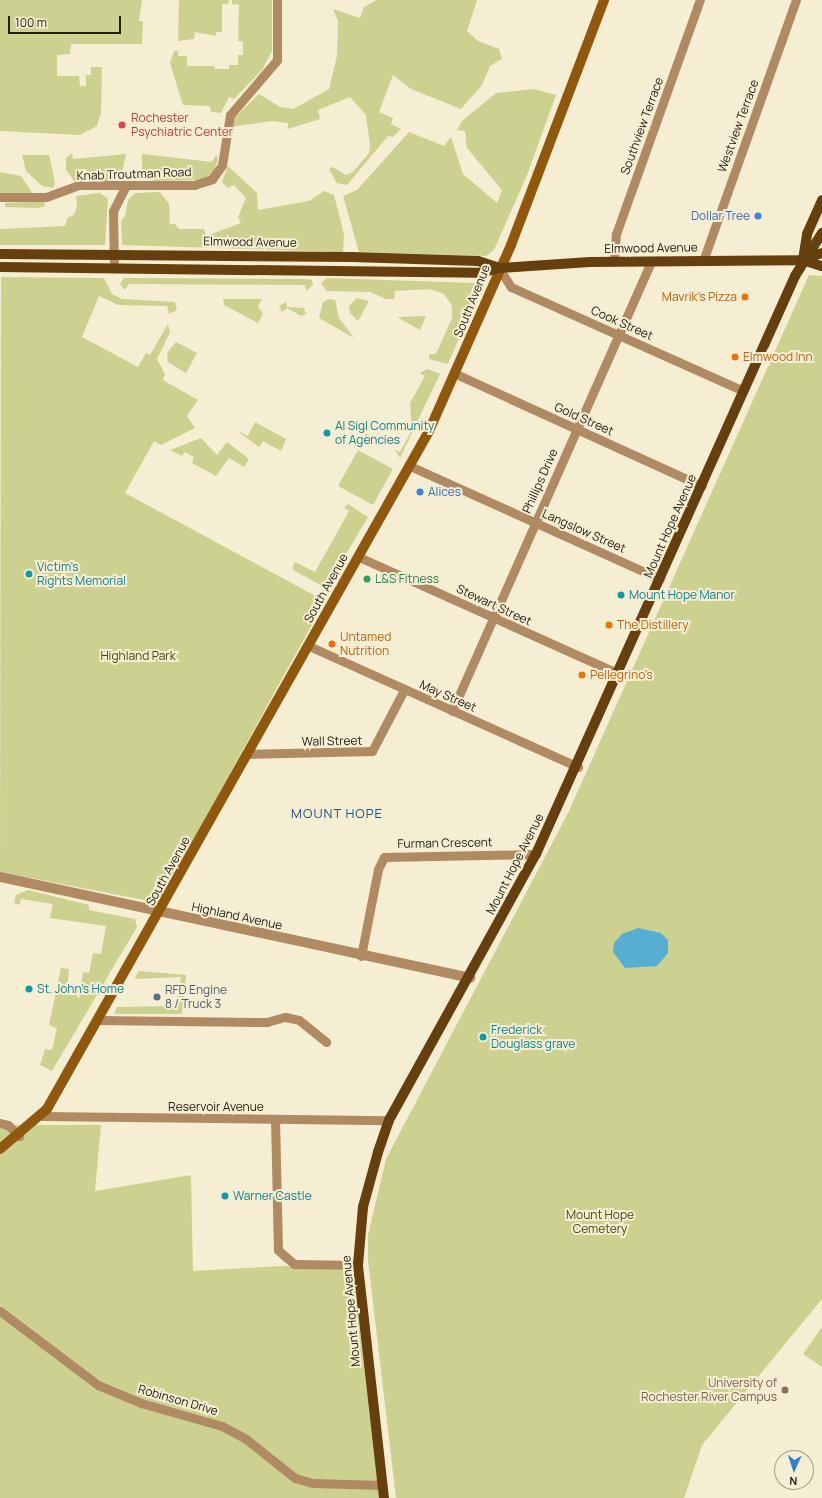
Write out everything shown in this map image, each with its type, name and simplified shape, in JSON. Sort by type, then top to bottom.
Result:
[{"type":"main road","name":"South Avenue","points":[[0,1149],[19,1136],[42,1116],[160,913],[410,466],[456,374],[499,268],[526,207],[604,0]]},
{"type":"main road","name":"Mount Hope Avenue","points":[[803,260],[807,234],[822,200]]},
{"type":"main road","name":"Mount Hope Avenue","points":[[384,1498],[358,1265],[363,1207],[389,1120],[470,978],[536,854],[578,767],[660,578],[803,260],[822,233]]},
{"type":"main road","name":"Elmwood Avenue","points":[[803,260],[822,253]]},
{"type":"main road","name":"Elmwood Avenue","points":[[0,254],[114,254],[478,261],[499,268]]},
{"type":"main road","name":"Elmwood Avenue","points":[[0,267],[478,273],[499,268],[651,261],[803,260],[822,266]]},
{"type":"street","name":"Knab Troutman Road","points":[[0,197],[46,197],[79,185],[194,185],[217,174],[222,164],[230,115],[277,60],[277,0]]},
{"type":"street","name":"Southview Terrace","points":[[614,262],[616,234],[700,0]]},
{"type":"street","name":"Westview Terrace","points":[[703,261],[796,0]]},
{"type":"street","points":[[114,268],[113,211],[126,185]]},
{"type":"street","name":"Phillips Drive","points":[[452,711],[651,261]]},
{"type":"street","name":"Cook Street","points":[[499,268],[511,287],[744,391]]},
{"type":"street","name":"Gold Street","points":[[456,374],[702,486]]},
{"type":"street","name":"Langslow Street","points":[[410,466],[660,578]]},
{"type":"street","name":"Stewart Street","points":[[359,557],[619,674]]},
{"type":"street","name":"May Street","points":[[309,646],[578,767]]},
{"type":"street","name":"Wall Street","points":[[248,754],[372,751],[404,690]]},
{"type":"street","name":"Furman Crescent","points":[[361,956],[378,869],[384,858],[536,854]]},
{"type":"street","name":"Highland Avenue","points":[[0,878],[470,978]]},
{"type":"street","points":[[97,1020],[267,1022],[285,1017],[299,1020],[326,1042]]},
{"type":"street","name":"Reservoir Avenue","points":[[42,1116],[389,1120]]},
{"type":"street","points":[[275,1119],[278,1250],[294,1264],[358,1265]]},
{"type":"street","points":[[0,1123],[8,1125],[19,1136]]},
{"type":"street","name":"Robinson Drive","points":[[0,1311],[98,1385],[141,1403],[222,1426],[254,1445],[295,1478],[312,1483],[382,1485]]},
{"type":"green space","points":[[0,0],[142,0],[139,21],[143,21],[142,44],[71,44],[70,54],[57,55],[57,76],[79,76],[80,86],[86,86],[86,75],[91,75],[91,67],[102,67],[101,112],[97,126],[80,135],[0,131]]},
{"type":"green space","points":[[179,0],[229,0],[228,4],[222,4],[222,32],[216,32],[216,36],[195,32],[194,39],[178,41]]},
{"type":"green space","points":[[232,0],[272,0],[272,51],[262,70],[234,99],[229,97],[221,113],[211,112],[210,106],[183,105],[170,63],[174,51],[178,51],[178,56],[187,56],[187,66],[214,66],[215,69],[229,69],[229,65],[238,65],[238,55],[243,55],[243,42],[238,41],[239,5],[232,4]]},
{"type":"green space","points":[[377,0],[477,0],[467,31],[478,41],[499,49],[502,59],[490,66],[482,85],[461,109],[411,89],[393,75],[379,112],[393,118],[391,124],[401,129],[393,137],[388,136],[347,185],[337,183],[329,169],[333,167],[346,175],[353,172],[369,153],[370,145],[366,115],[350,97],[318,110],[320,119],[288,129],[288,123],[272,121],[231,127],[232,120],[259,94],[280,107],[293,109],[329,89],[337,56],[338,21],[333,9],[360,18],[364,7]]},
{"type":"green space","points":[[534,89],[556,95],[527,175],[494,250],[486,256],[359,252],[343,196],[357,190],[409,132],[444,146],[451,137],[463,174],[497,203],[502,190],[467,148],[465,131],[457,130],[462,121],[496,93]]},
{"type":"green space","points":[[72,153],[73,159],[126,154],[121,177],[112,181],[74,181],[66,170],[66,158]]},
{"type":"green space","points":[[142,154],[212,162],[216,155],[218,159],[213,174],[199,180],[154,181],[142,174]]},
{"type":"green space","points":[[22,155],[49,155],[55,182],[53,188],[42,186],[26,171]]},
{"type":"green space","points":[[228,166],[257,193],[258,210],[309,201],[324,191],[334,195],[344,234],[343,252],[122,245],[121,221],[125,216],[128,200],[135,193],[160,192],[169,204],[170,224],[175,224],[179,229],[204,229],[206,236],[241,223],[238,217],[246,198],[234,185],[228,188],[222,182]]},
{"type":"green space","points":[[0,172],[21,176],[33,194],[0,194]]},
{"type":"green space","points":[[100,193],[108,199],[105,245],[0,245],[0,229],[65,226],[67,218],[74,215],[77,207],[76,196]]},
{"type":"green space","points":[[44,201],[45,206],[38,208],[5,207],[5,203]]},
{"type":"green space","name":"Mount Hope Cemetery","points":[[809,275],[822,276],[822,1299],[702,1445],[684,1498],[396,1498],[368,1260],[368,1235],[386,1159],[568,813]]},
{"type":"green space","name":"Highland Park","points":[[1,277],[104,278],[112,294],[122,299],[175,302],[177,310],[169,314],[167,306],[118,305],[99,296],[82,337],[138,367],[146,353],[150,355],[168,324],[170,332],[157,359],[165,374],[163,380],[198,400],[187,416],[195,428],[161,445],[154,441],[125,493],[325,601],[161,898],[154,902],[0,872]]},
{"type":"green space","points":[[124,278],[306,279],[312,280],[313,285],[306,291],[305,285],[129,284],[125,290],[120,284]]},
{"type":"green space","points":[[327,278],[475,283],[480,290],[448,364],[429,359],[429,354],[436,354],[452,318],[452,306],[444,294],[429,289],[395,291],[394,299],[386,299],[370,292],[327,291],[321,283]]},
{"type":"green space","points":[[357,298],[369,301],[358,321],[350,313],[349,306]]},
{"type":"green space","points":[[223,299],[262,299],[258,306],[263,314],[258,323],[224,305]]},
{"type":"green space","points":[[329,299],[335,300],[339,318],[354,338],[319,318],[323,302]]},
{"type":"green space","points":[[286,302],[287,307],[304,308],[306,314],[301,316],[287,308],[282,312],[279,306]]},
{"type":"green space","points":[[426,316],[420,330],[397,317]]},
{"type":"green space","points":[[176,342],[197,353],[186,373],[168,362],[167,353]]},
{"type":"green space","points":[[427,369],[440,374],[400,458],[395,450],[400,452],[412,430],[410,403],[425,376],[420,373]]},
{"type":"green space","points":[[255,422],[286,439],[281,451],[263,441],[259,447],[236,430],[248,436]]},
{"type":"green space","points":[[365,433],[385,444],[383,446],[365,438]]},
{"type":"green space","points":[[201,438],[217,455],[227,442],[249,459],[244,467],[229,458],[216,476],[192,463],[194,457],[185,452],[182,456],[170,450]]},
{"type":"green space","points":[[358,450],[393,469],[373,505],[338,486]]},
{"type":"green space","points":[[348,504],[368,517],[326,588],[293,570],[293,566],[295,562],[315,572],[349,511],[344,508]]},
{"type":"green space","points":[[28,890],[89,905],[89,910],[135,919],[137,927],[52,1071],[40,1065],[45,1049],[52,1050],[57,1028],[49,1025],[61,968],[69,969],[68,981],[79,999],[83,972],[89,973],[93,953],[101,954],[106,926],[50,918],[53,904],[21,899],[20,905],[14,903],[16,895]]},
{"type":"green space","points":[[139,971],[186,975],[182,1014],[114,1014],[117,1007],[176,1006],[181,977],[134,979]]},
{"type":"green space","points":[[0,1125],[101,1125],[95,1191],[191,1175],[193,1271],[283,1266],[353,1270],[379,1498],[0,1498]]},
{"type":"green space","points":[[822,1327],[822,1367],[803,1354]]},
{"type":"water","points":[[638,928],[661,933],[668,940],[668,953],[657,966],[625,968],[613,952],[614,943],[622,934]]},
{"type":"place","name":"Rochester Psychiatric Center","points":[[122,125]]},
{"type":"place","name":"Dollar Tree","points":[[758,216]]},
{"type":"place","name":"Mavrik's Pizza","points":[[745,297]]},
{"type":"place","name":"Elmwood Inn","points":[[735,357]]},
{"type":"place","name":"Al Sigl Community of Agencies","points":[[327,433]]},
{"type":"place","name":"Alices","points":[[420,492]]},
{"type":"place","name":"Victim's Rights Memorial","points":[[29,574]]},
{"type":"place","name":"L&S Fitness","points":[[367,579]]},
{"type":"place","name":"Mount Hope Manor","points":[[621,595]]},
{"type":"place","name":"The Distillery","points":[[609,625]]},
{"type":"place","name":"Untamed Nutrition","points":[[332,644]]},
{"type":"place","name":"Pellegrino's","points":[[582,675]]},
{"type":"place","name":"St. John's Home","points":[[29,989]]},
{"type":"place","name":"RFD Engine 8 / Truck 3","points":[[157,997]]},
{"type":"place","name":"Frederick Douglass grave","points":[[483,1037]]},
{"type":"place","name":"Warner Castle","points":[[225,1196]]},
{"type":"place","name":"University of Rochester River Campus","points":[[785,1390]]},
{"type":"district","name":"MOUNT HOPE","points":[[337,813]]}]
